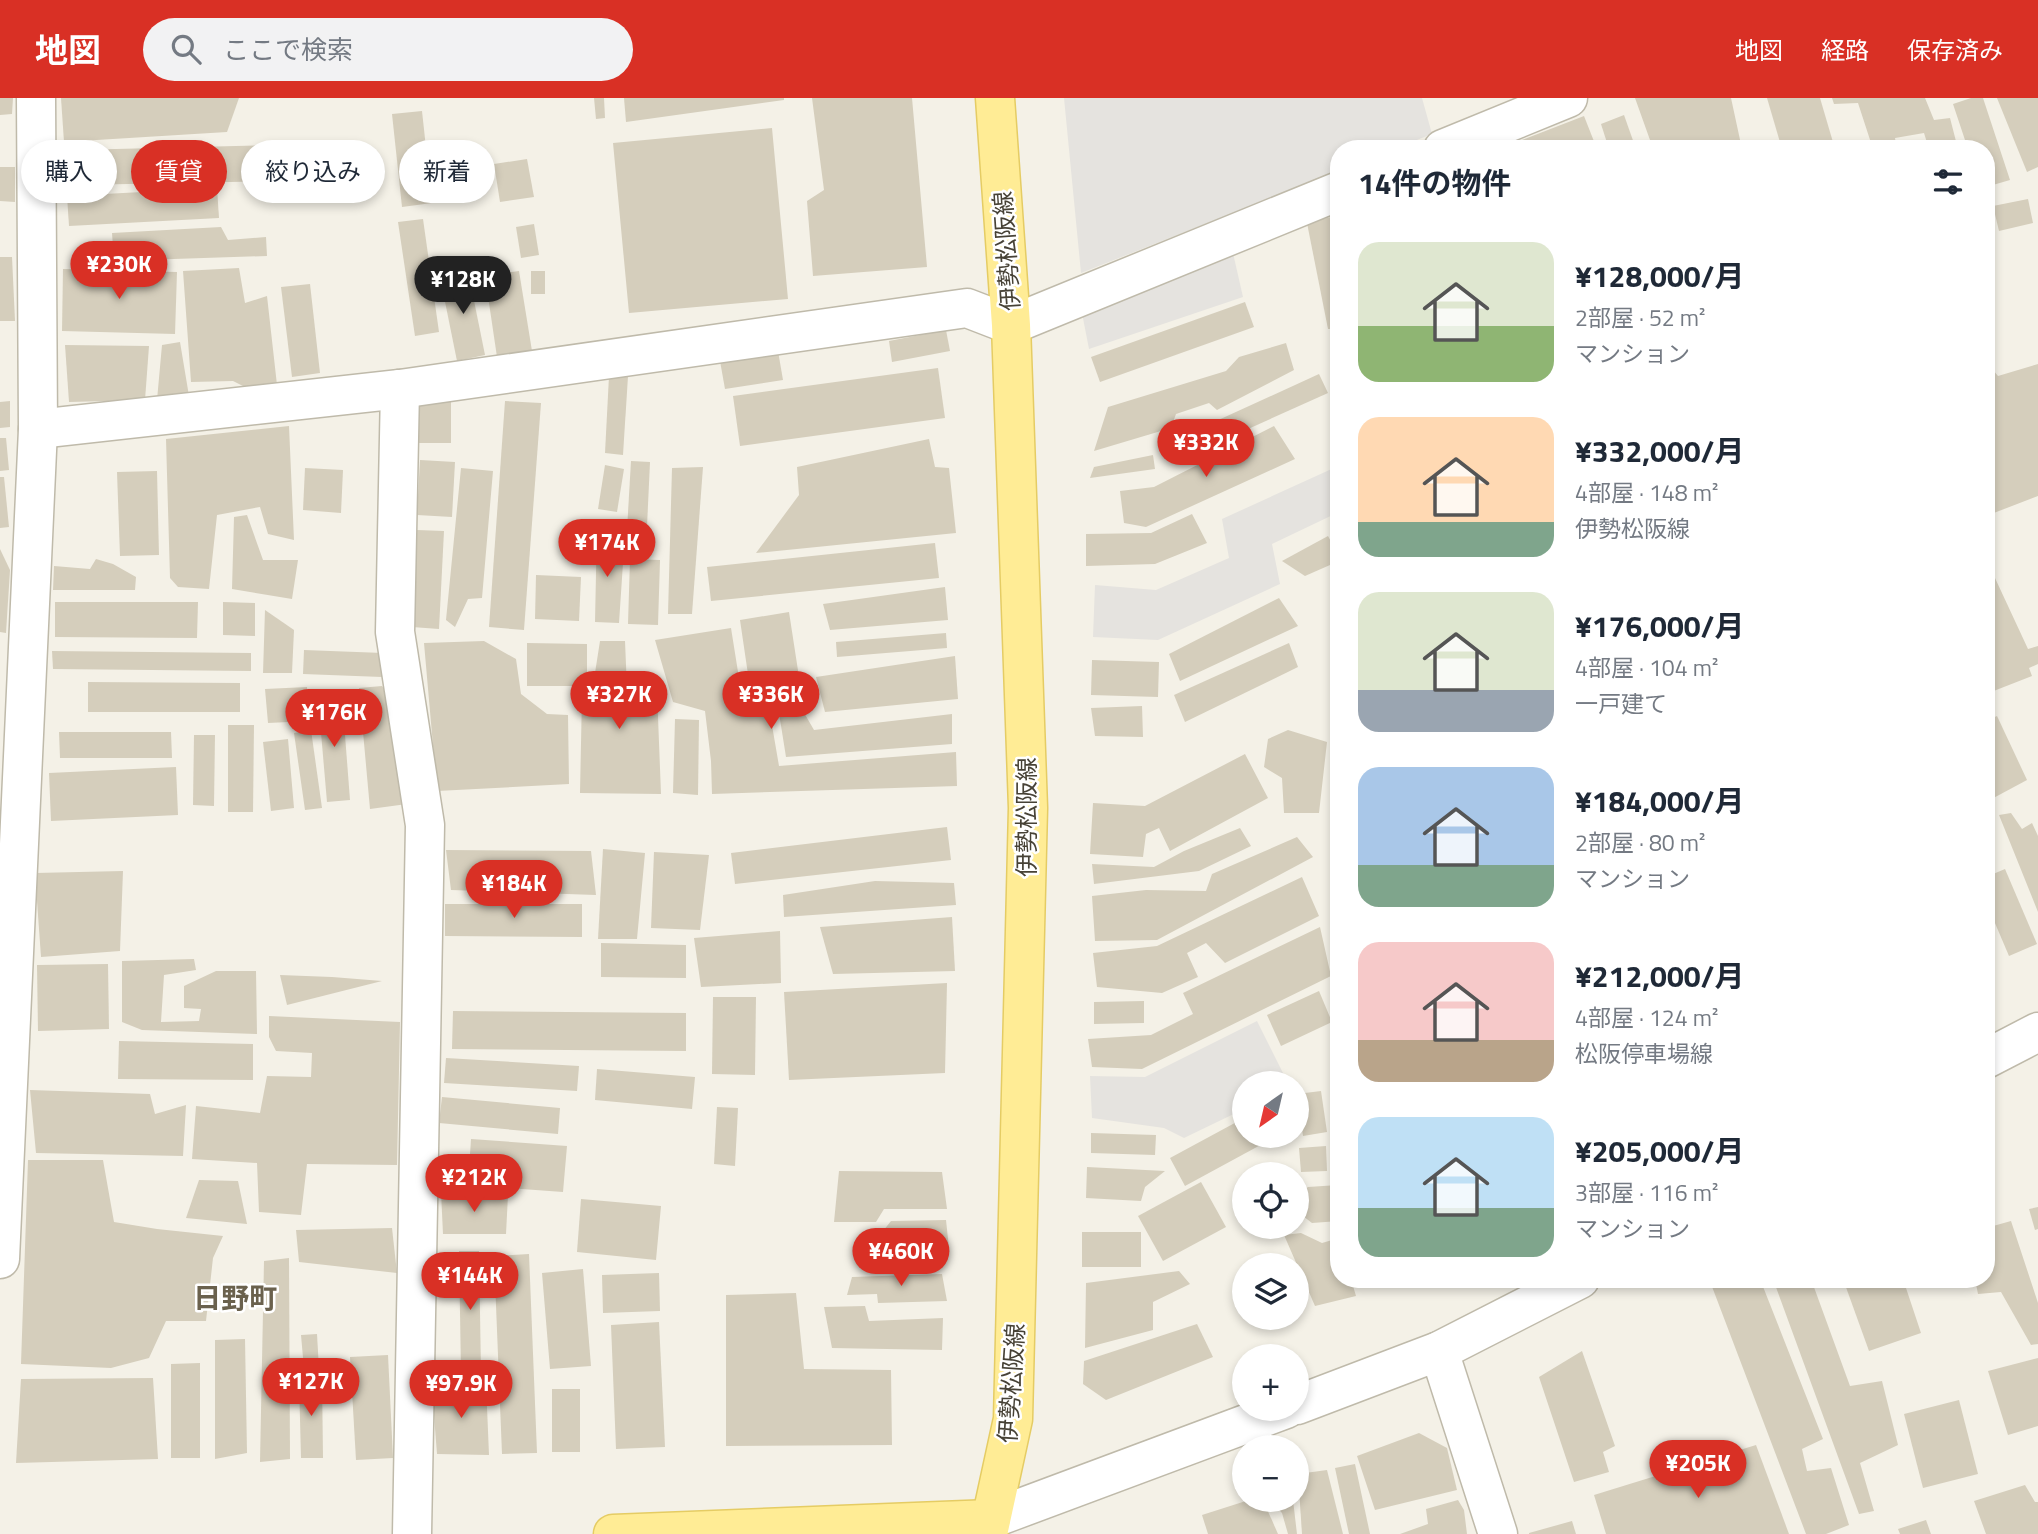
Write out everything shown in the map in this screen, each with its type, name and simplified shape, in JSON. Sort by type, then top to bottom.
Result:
[{"type":"main road","name":"伊勢松阪線","points":[[990,1527],[1013,1419],[1028,794],[1011,325],[995,98]]},
{"type":"main road","points":[[613,1534],[990,1527]]},
{"type":"street","points":[[0,1259],[37,429],[36,98]]},
{"type":"street","points":[[1466,140],[1568,98]]},
{"type":"street","points":[[37,429],[400,389],[967,308],[1011,325],[1330,195]]},
{"type":"street","points":[[400,389],[395,632],[425,825],[412,1534]]},
{"type":"street","points":[[1995,1054],[2038,1032]]},
{"type":"street","points":[[1309,1400],[1439,1351],[1562,1288]]},
{"type":"street","points":[[1439,1351],[1498,1534]]},
{"type":"street","points":[[990,1527],[1256,1421]]},
{"type":"shaded area","points":[[1064,98],[1422,98],[1432,134],[1417,140],[1330,140],[1330,175],[1081,273]]},
{"type":"shaded area","points":[[1233,253],[1243,297],[1089,349],[1082,313]]},
{"type":"shaded area","points":[[1330,470],[1330,516],[1272,544],[1280,584],[1158,640],[1093,637],[1095,585],[1156,590],[1229,558],[1222,519]]},
{"type":"shaded area","points":[[1257,1021],[1282,1071],[1232,1071],[1232,1115],[1184,1138],[1164,1128],[1092,1118],[1090,1076],[1145,1077]]},
{"type":"building","points":[[0,98],[13,98],[12,114],[0,115]]},
{"type":"building","points":[[61,98],[239,98],[227,132],[64,140]]},
{"type":"building","points":[[594,98],[604,98],[605,118],[596,119]]},
{"type":"building","points":[[624,98],[784,98],[784,100],[626,122]]},
{"type":"building","points":[[812,98],[912,98],[927,267],[813,276],[807,201],[824,190]]},
{"type":"building","points":[[1635,98],[1731,98],[1740,140],[1650,140]]},
{"type":"building","points":[[1767,98],[1820,98],[1832,140],[1779,140]]},
{"type":"building","points":[[1832,98],[1925,98],[1934,120],[1950,118],[1956,140],[1926,140],[1924,133],[1895,140],[1870,140],[1858,103],[1834,104]]},
{"type":"building","points":[[1971,98],[1983,98],[2010,180],[1995,184],[1995,140],[1965,140],[1953,104]]},
{"type":"building","points":[[1997,98],[2038,98],[2038,167],[2027,172]]},
{"type":"building","points":[[422,111],[425,140],[399,140],[399,179],[392,114]]},
{"type":"building","points":[[1624,115],[1633,140],[1606,140],[1601,124]]},
{"type":"building","points":[[1584,116],[1593,140],[1522,140]]},
{"type":"building","points":[[772,128],[788,299],[629,313],[613,143]]},
{"type":"building","points":[[227,146],[241,146],[241,182],[227,182]]},
{"type":"building","points":[[117,149],[131,149],[131,184],[117,184]]},
{"type":"building","points":[[527,159],[534,197],[500,202],[495,164]]},
{"type":"building","points":[[0,167],[15,167],[15,202],[0,201]]},
{"type":"building","points":[[117,193],[131,193],[131,203],[218,203],[219,218],[69,226],[67,203],[117,203]]},
{"type":"building","points":[[2028,199],[2033,223],[1999,231],[1995,206]]},
{"type":"building","points":[[402,203],[432,203],[402,207]]},
{"type":"building","points":[[1330,217],[1330,329],[1328,329],[1307,223]]},
{"type":"building","points":[[423,219],[439,332],[415,336],[398,222]]},
{"type":"building","points":[[534,224],[539,255],[521,258],[516,227]]},
{"type":"building","points":[[221,227],[228,240],[266,237],[267,256],[114,261],[112,233]]},
{"type":"building","points":[[0,257],[12,257],[15,321],[0,321]]},
{"type":"building","points":[[239,268],[245,303],[267,296],[277,385],[249,389],[233,381],[191,382],[183,271]]},
{"type":"building","points":[[63,269],[177,272],[175,334],[62,331]]},
{"type":"building","points":[[468,271],[485,355],[457,361],[440,277]]},
{"type":"building","points":[[519,271],[532,351],[497,357],[485,276]]},
{"type":"building","points":[[531,271],[545,271],[545,294],[531,294]]},
{"type":"building","points":[[310,284],[320,373],[292,377],[281,287]]},
{"type":"building","points":[[1245,302],[1254,327],[1100,382],[1091,357]]},
{"type":"building","points":[[946,330],[950,351],[892,362],[889,341]]},
{"type":"building","points":[[180,342],[189,396],[157,400],[162,345]]},
{"type":"building","points":[[1286,343],[1294,370],[1217,410],[1209,403],[1176,414],[1171,428],[1094,451],[1108,407],[1226,371],[1239,357]]},
{"type":"building","points":[[65,345],[149,346],[145,400],[69,402]]},
{"type":"building","points":[[778,351],[783,380],[725,389],[720,361]]},
{"type":"building","points":[[2038,364],[2038,496],[1995,513],[1995,372],[1998,376]]},
{"type":"building","points":[[938,368],[945,418],[740,446],[733,396]]},
{"type":"building","points":[[1319,374],[1328,393],[1188,456],[1179,438]]},
{"type":"building","points":[[609,376],[628,376],[623,455],[605,453]]},
{"type":"building","points":[[10,401],[10,427],[0,428],[0,402]]},
{"type":"building","points":[[417,401],[451,401],[451,443],[417,443]]},
{"type":"building","points":[[505,401],[541,403],[524,630],[489,627]]},
{"type":"building","points":[[289,426],[294,540],[268,534],[260,507],[217,515],[209,589],[178,587],[170,578],[166,439]]},
{"type":"building","points":[[1274,426],[1295,459],[1146,527],[1124,523],[1120,491],[1154,487]]},
{"type":"building","points":[[0,438],[6,438],[9,470],[0,471]]},
{"type":"building","points":[[929,439],[935,467],[949,468],[956,533],[756,553],[799,495],[797,467]]},
{"type":"building","points":[[1153,455],[1155,469],[1090,478],[1094,467]]},
{"type":"building","points":[[420,460],[455,462],[452,517],[417,515]]},
{"type":"building","points":[[631,461],[650,462],[646,548],[626,547]]},
{"type":"building","points":[[605,465],[624,469],[617,512],[598,509]]},
{"type":"building","points":[[703,467],[692,614],[668,614],[672,468]]},
{"type":"building","points":[[305,468],[343,470],[341,513],[303,510]]},
{"type":"building","points":[[461,468],[493,471],[482,598],[468,599],[455,627],[446,620]]},
{"type":"building","points":[[157,471],[159,555],[120,556],[117,472]]},
{"type":"building","points":[[0,477],[4,477],[9,527],[0,528]]},
{"type":"building","points":[[1192,514],[1207,543],[1155,564],[1086,566],[1086,534],[1151,533]]},
{"type":"building","points":[[247,515],[263,560],[298,560],[292,599],[232,589],[234,517]]},
{"type":"building","points":[[597,525],[610,526],[612,550],[623,563],[619,623],[595,622]]},
{"type":"building","points":[[417,530],[444,531],[439,629],[412,627]]},
{"type":"building","points":[[1328,536],[1330,540],[1330,565],[1305,576],[1282,561]]},
{"type":"building","points":[[935,543],[939,578],[711,601],[707,567]]},
{"type":"building","points":[[0,549],[10,570],[6,633],[0,632]]},
{"type":"building","points":[[96,559],[113,564],[136,577],[135,590],[53,590],[54,566],[90,569]]},
{"type":"building","points":[[630,559],[660,560],[658,625],[628,624]]},
{"type":"building","points":[[536,575],[581,577],[579,621],[535,619]]},
{"type":"building","points":[[1995,578],[2028,649],[2038,646],[2038,664],[2029,668],[2032,676],[1995,690]]},
{"type":"building","points":[[945,587],[948,620],[830,630],[823,604]]},
{"type":"building","points":[[1279,598],[1298,626],[1180,681],[1169,654]]},
{"type":"building","points":[[55,602],[198,602],[197,638],[55,637]]},
{"type":"building","points":[[223,602],[255,603],[255,636],[223,635]]},
{"type":"building","points":[[265,610],[294,630],[292,673],[263,673]]},
{"type":"building","points":[[789,612],[801,690],[750,688],[740,620]]},
{"type":"building","points":[[731,628],[742,697],[768,702],[779,766],[956,752],[957,786],[712,794],[705,711],[673,702],[655,640]]},
{"type":"building","points":[[946,633],[947,648],[837,657],[836,642]]},
{"type":"building","points":[[484,641],[516,659],[521,694],[547,714],[568,715],[569,784],[437,791],[424,643]]},
{"type":"building","points":[[600,641],[625,641],[627,689],[657,691],[661,794],[580,793],[582,695],[592,692]]},
{"type":"building","points":[[527,643],[587,644],[587,686],[527,686]]},
{"type":"building","points":[[1289,643],[1298,667],[1185,722],[1174,695]]},
{"type":"building","points":[[304,650],[383,653],[382,677],[303,674]]},
{"type":"building","points":[[52,651],[251,653],[251,671],[53,669]]},
{"type":"building","points":[[955,656],[958,699],[825,712],[816,677]]},
{"type":"building","points":[[1092,660],[1159,662],[1158,697],[1091,695]]},
{"type":"building","points":[[88,682],[240,683],[240,712],[88,712]]},
{"type":"building","points":[[382,686],[394,704],[407,804],[370,809],[359,688]]},
{"type":"building","points":[[307,687],[309,721],[268,723],[265,689]]},
{"type":"building","points":[[342,696],[350,800],[327,802],[318,698]]},
{"type":"building","points":[[1142,706],[1143,737],[1095,736],[1091,708]]},
{"type":"building","points":[[803,711],[814,730],[952,714],[952,744],[786,757],[779,713]]},
{"type":"building","points":[[1997,716],[2027,780],[1995,797]]},
{"type":"building","points":[[675,719],[699,720],[698,795],[673,793]]},
{"type":"building","points":[[228,725],[254,725],[253,812],[228,812]]},
{"type":"building","points":[[311,730],[322,808],[305,810],[294,733]]},
{"type":"building","points":[[1288,730],[1327,742],[1319,813],[1284,813],[1282,778],[1264,767],[1268,739]]},
{"type":"building","points":[[59,732],[171,732],[172,758],[60,758]]},
{"type":"building","points":[[194,735],[215,735],[214,806],[193,805]]},
{"type":"building","points":[[288,739],[294,808],[271,811],[263,742]]},
{"type":"building","points":[[1245,754],[1268,798],[1170,851],[1159,828],[1146,834],[1143,857],[1090,854],[1093,803],[1145,806]]},
{"type":"building","points":[[176,767],[178,815],[51,821],[49,773]]},
{"type":"building","points":[[2011,813],[2022,829],[2032,823],[2038,836],[2038,912],[1999,815]]},
{"type":"building","points":[[947,827],[951,860],[735,884],[731,853]]},
{"type":"building","points":[[1240,828],[1251,846],[1199,871],[1094,884],[1092,864],[1154,867],[1184,851]]},
{"type":"building","points":[[1297,837],[1313,857],[1157,940],[1095,941],[1092,896],[1146,890],[1206,891],[1212,874]]},
{"type":"building","points":[[603,849],[645,853],[637,939],[598,939]]},
{"type":"building","points":[[446,850],[591,851],[596,895],[451,890]]},
{"type":"building","points":[[654,852],[709,855],[700,930],[651,928]]},
{"type":"building","points":[[2005,869],[2037,944],[2009,956],[1995,923],[1995,873]]},
{"type":"building","points":[[123,871],[120,951],[41,957],[35,873]]},
{"type":"building","points":[[1302,877],[1319,916],[1225,963],[1206,943],[1187,953],[1198,977],[1162,993],[1097,987],[1093,953],[1157,946]]},
{"type":"building","points":[[875,881],[954,883],[956,905],[784,917],[783,895]]},
{"type":"building","points":[[445,904],[582,904],[582,937],[445,936]]},
{"type":"building","points":[[952,917],[955,971],[833,974],[820,927]]},
{"type":"building","points":[[1320,927],[1330,976],[1142,1069],[1092,1067],[1088,1039],[1151,1035],[1193,1014],[1183,993]]},
{"type":"building","points":[[780,931],[781,983],[701,987],[694,938]]},
{"type":"building","points":[[601,943],[686,945],[686,978],[601,977]]},
{"type":"building","points":[[194,959],[196,970],[164,975],[161,1022],[199,1021],[201,1009],[184,1008],[184,986],[216,971],[256,971],[257,1034],[142,1030],[122,1022],[122,961]]},
{"type":"building","points":[[108,964],[109,1029],[38,1031],[37,965]]},
{"type":"building","points":[[280,975],[332,977],[382,981],[287,1005]]},
{"type":"building","points":[[947,983],[945,1073],[789,1080],[784,992]]},
{"type":"building","points":[[1319,991],[1330,1023],[1281,1046],[1267,1015]]},
{"type":"building","points":[[713,997],[756,997],[755,1075],[712,1074]]},
{"type":"building","points":[[1144,1001],[1144,1023],[1094,1024],[1094,1002]]},
{"type":"building","points":[[453,1011],[686,1013],[686,1051],[452,1049]]},
{"type":"building","points":[[269,1016],[400,1022],[397,1165],[307,1164],[301,1215],[259,1212],[257,1163],[192,1159],[196,1106],[260,1113],[267,1076],[311,1077],[312,1053],[276,1051],[269,1037]]},
{"type":"building","points":[[119,1041],[253,1044],[253,1080],[118,1079]]},
{"type":"building","points":[[446,1058],[579,1066],[577,1091],[444,1083]]},
{"type":"building","points":[[597,1069],[695,1077],[692,1109],[595,1100]]},
{"type":"building","points":[[30,1090],[150,1094],[155,1114],[186,1105],[183,1156],[36,1153]]},
{"type":"building","points":[[1321,1091],[1327,1132],[1309,1135],[1309,1092]]},
{"type":"building","points":[[442,1097],[560,1108],[558,1134],[439,1123]]},
{"type":"building","points":[[717,1107],[738,1108],[735,1166],[714,1164]]},
{"type":"building","points":[[1232,1124],[1232,1148],[1255,1148],[1185,1186],[1170,1158]]},
{"type":"building","points":[[1091,1133],[1156,1135],[1155,1155],[1091,1153]]},
{"type":"building","points":[[471,1139],[567,1146],[563,1192],[468,1185]]},
{"type":"building","points":[[1326,1146],[1327,1171],[1309,1172],[1309,1162],[1300,1162],[1299,1148]]},
{"type":"building","points":[[28,1160],[103,1160],[114,1222],[223,1236],[213,1258],[206,1321],[166,1321],[149,1358],[111,1368],[21,1364]]},
{"type":"building","points":[[1087,1167],[1165,1171],[1145,1187],[1141,1201],[1086,1198]]},
{"type":"building","points":[[839,1171],[942,1172],[947,1209],[884,1209],[876,1222],[834,1222]]},
{"type":"building","points":[[199,1180],[238,1181],[247,1224],[186,1218]]},
{"type":"building","points":[[1201,1182],[1226,1227],[1163,1261],[1138,1216]]},
{"type":"building","points":[[1330,1186],[1330,1222],[1312,1223],[1309,1221],[1309,1187]]},
{"type":"building","points":[[441,1192],[508,1195],[506,1234],[443,1234]]},
{"type":"building","points":[[581,1199],[661,1206],[656,1260],[577,1252]]},
{"type":"building","points":[[2038,1207],[2038,1229],[2035,1230],[2029,1209]]},
{"type":"building","points":[[946,1220],[949,1248],[858,1250],[859,1236],[879,1236],[891,1221]]},
{"type":"building","points":[[2011,1221],[2038,1303],[2038,1344],[2031,1345],[2001,1292],[1978,1294],[1977,1288],[1995,1288],[1995,1225]]},
{"type":"building","points":[[392,1228],[397,1273],[299,1262],[296,1230]]},
{"type":"building","points":[[1082,1232],[1141,1232],[1141,1267],[1082,1267]]},
{"type":"building","points":[[1309,1237],[1322,1243],[1330,1241],[1330,1288],[1354,1288],[1356,1296],[1315,1306],[1309,1292],[1309,1253],[1292,1253],[1286,1239],[1309,1239]]},
{"type":"building","points":[[459,1251],[479,1251],[481,1373],[461,1373]]},
{"type":"building","points":[[529,1254],[537,1453],[502,1454],[494,1256]]},
{"type":"building","points":[[289,1258],[290,1459],[260,1462],[264,1261]]},
{"type":"building","points":[[583,1269],[591,1366],[550,1369],[542,1273]]},
{"type":"building","points":[[1179,1271],[1190,1284],[1153,1302],[1153,1330],[1085,1348],[1086,1283]]},
{"type":"building","points":[[659,1273],[660,1311],[603,1313],[602,1275]]},
{"type":"building","points":[[942,1274],[947,1301],[878,1303],[877,1294],[847,1295],[852,1277]]},
{"type":"building","points":[[1713,1288],[1764,1288],[1823,1439],[1802,1449],[1807,1471],[1831,1468],[1849,1525],[1826,1534],[1806,1534]]},
{"type":"building","points":[[1776,1288],[1814,1288],[1850,1386],[1882,1381],[1898,1445],[1860,1463],[1874,1511],[1859,1514]]},
{"type":"building","points":[[1846,1288],[1906,1288],[1921,1333],[1869,1351]]},
{"type":"building","points":[[796,1293],[804,1369],[891,1370],[892,1445],[726,1446],[726,1295]]},
{"type":"building","points":[[865,1306],[869,1321],[943,1318],[942,1350],[832,1348],[824,1307]]},
{"type":"building","points":[[659,1322],[665,1447],[616,1449],[611,1325]]},
{"type":"building","points":[[1197,1324],[1213,1357],[1106,1400],[1083,1384],[1084,1361]]},
{"type":"building","points":[[317,1334],[319,1369],[304,1369],[301,1335]]},
{"type":"building","points":[[245,1339],[247,1453],[215,1459],[215,1340]]},
{"type":"building","points":[[1582,1351],[1615,1446],[1603,1452],[1609,1472],[1574,1482],[1539,1377]]},
{"type":"building","points":[[388,1355],[393,1458],[356,1460],[350,1357]]},
{"type":"building","points":[[2038,1358],[2038,1426],[2008,1435],[1988,1371]]},
{"type":"building","points":[[200,1363],[200,1458],[171,1458],[171,1364]]},
{"type":"building","points":[[153,1378],[158,1459],[16,1463],[21,1379]]},
{"type":"building","points":[[322,1379],[323,1458],[301,1458],[299,1380]]},
{"type":"building","points":[[486,1383],[489,1455],[437,1454],[432,1390]]},
{"type":"building","points":[[552,1389],[580,1389],[580,1452],[552,1452]]},
{"type":"building","points":[[1959,1400],[1978,1474],[1923,1488],[1904,1414]]},
{"type":"building","points":[[1419,1433],[1447,1448],[1457,1490],[1375,1510],[1357,1456]]},
{"type":"building","points":[[1756,1445],[1789,1534],[1606,1534],[1594,1495]]},
{"type":"building","points":[[1355,1464],[1370,1534],[1349,1534],[1335,1468]]},
{"type":"building","points":[[1327,1470],[1343,1534],[1302,1534],[1301,1512],[1309,1512],[1309,1472]]},
{"type":"building","points":[[2025,1485],[2035,1502],[2038,1502],[2038,1534],[1986,1534],[1974,1501]]},
{"type":"building","points":[[1458,1500],[1464,1510],[1467,1534],[1400,1534],[1428,1524],[1426,1509]]},
{"type":"building","points":[[1232,1505],[1232,1512],[1268,1512],[1278,1534],[1208,1534],[1202,1515]]},
{"type":"building","points":[[1294,1512],[1297,1534],[1288,1534],[1282,1513]]},
{"type":"building","points":[[1926,1520],[1931,1534],[1900,1534],[1898,1529]]},
{"type":"building","points":[[1572,1521],[1576,1534],[1529,1534],[1529,1533]]},
{"type":"district","name":"日野町","points":[[235,1297]]}]
